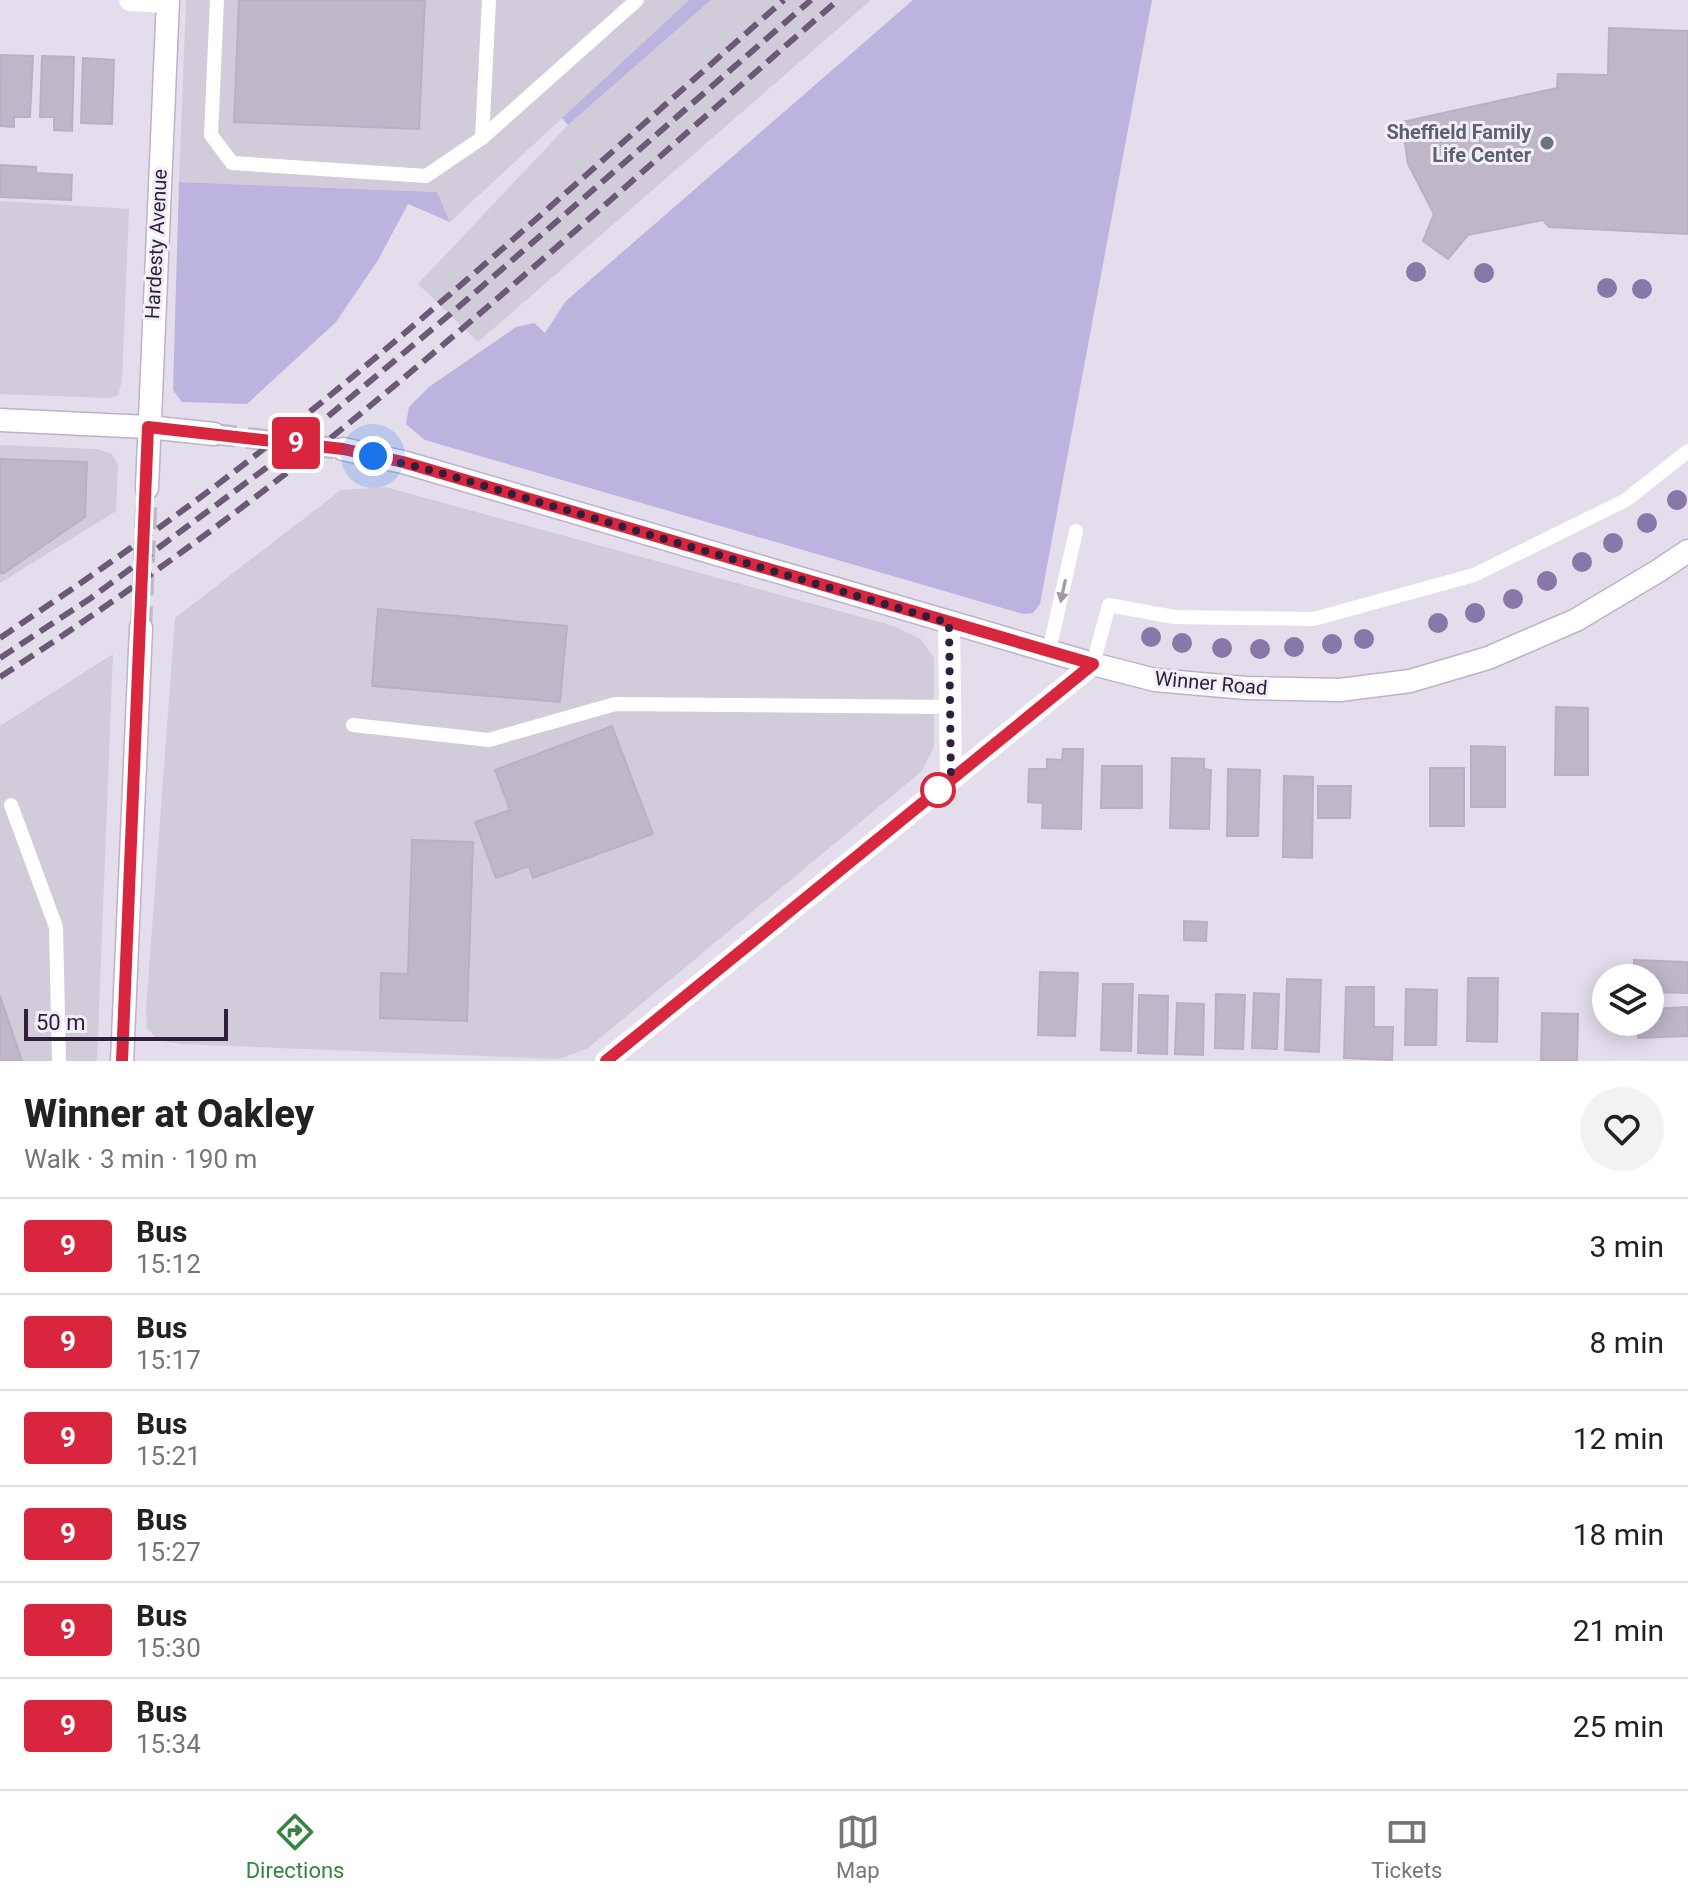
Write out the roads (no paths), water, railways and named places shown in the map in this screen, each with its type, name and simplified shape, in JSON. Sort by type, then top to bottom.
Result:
[{"type":"main road","points":[[130,0],[168,1]]},
{"type":"main road","name":"Hardesty Avenue","points":[[147,488],[168,1]]},
{"type":"main road","points":[[0,420],[148,427],[214,434]]},
{"type":"main road","name":"Winner Road","points":[[343,449],[403,462],[1093,664],[1155,680],[1246,688],[1340,690],[1410,681],[1488,658],[1576,620],[1688,551]]},
{"type":"main road","points":[[949,623],[951,780]]},
{"type":"main road","points":[[133,1061],[122,1061],[141,628]]},
{"type":"main road","points":[[606,1061],[1093,664]]},
{"type":"lane","points":[[217,0],[211,135],[232,163],[426,176],[482,138],[637,0]]},
{"type":"lane","points":[[482,138],[489,0]]},
{"type":"lane","points":[[1093,664],[1109,605],[1174,617],[1314,619],[1474,575],[1626,500],[1688,451]]},
{"type":"lane","points":[[1049,651],[1076,531]]},
{"type":"lane","points":[[353,725],[489,740],[615,704],[950,707]]},
{"type":"lane","points":[[11,805],[56,927],[59,1061]]},
{"type":"tunnel","points":[[214,434],[343,449]]},
{"type":"tunnel","points":[[141,628],[147,488]]},
{"type":"railway","points":[[0,638],[197,500],[328,397],[784,0]]},
{"type":"railway","points":[[0,658],[91,598],[270,465],[455,310],[811,0]]},
{"type":"railway","points":[[0,677],[190,546],[326,441],[430,356],[838,0]]},
{"type":"place","name":"Sheffield Family Life Center","points":[[1547,143]]}]
